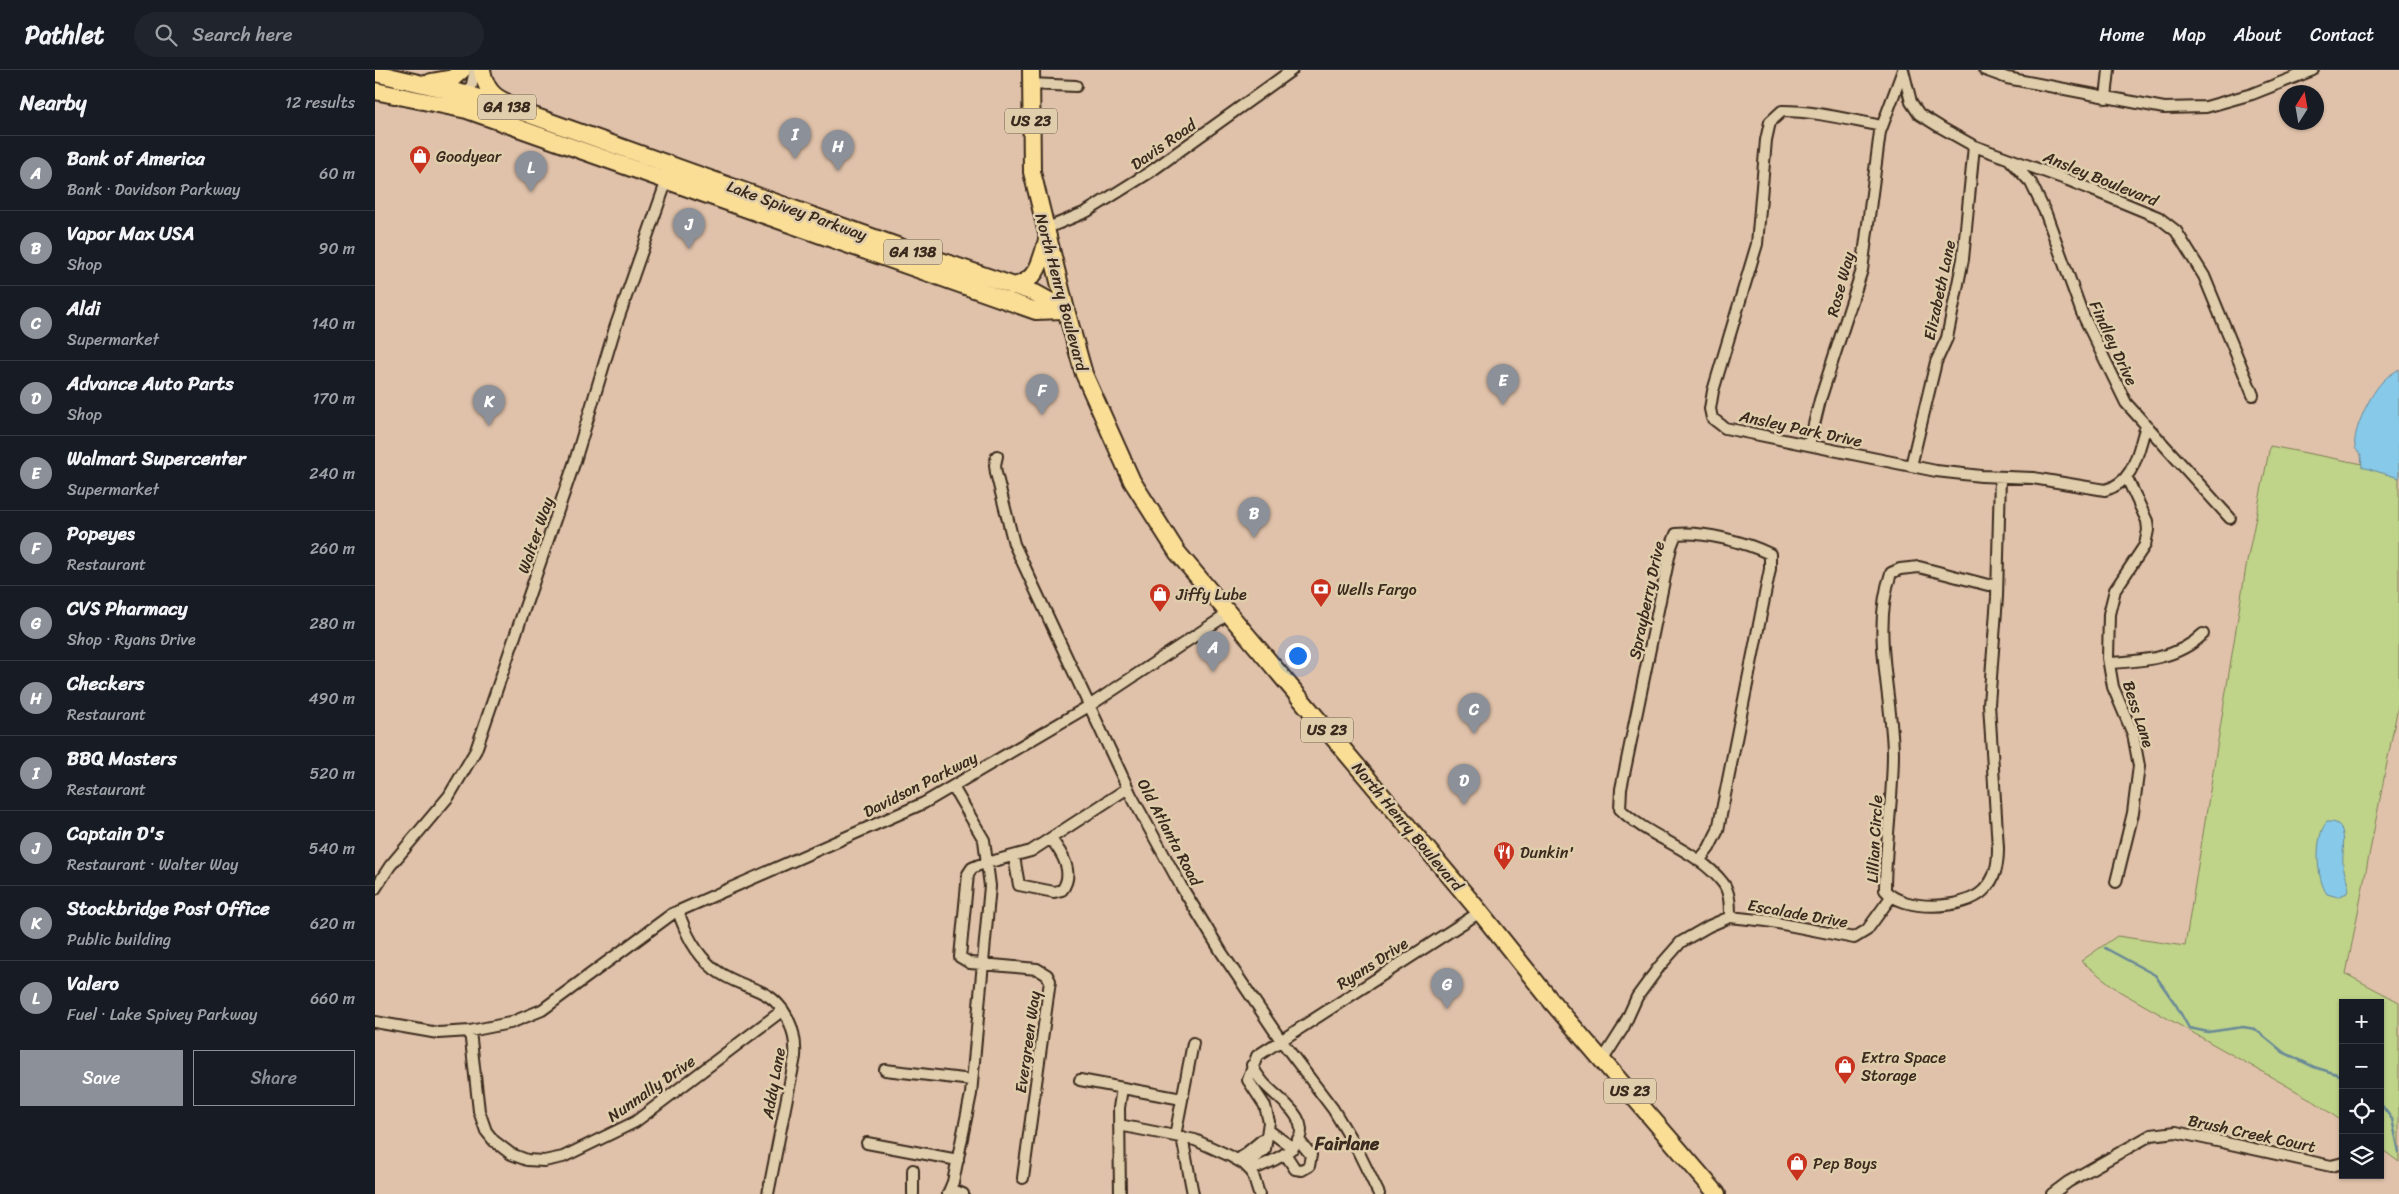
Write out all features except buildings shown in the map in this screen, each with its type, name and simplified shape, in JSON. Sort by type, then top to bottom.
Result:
[{"type":"main road","points":[[420,83],[453,78],[462,70]]},
{"type":"main road","points":[[483,70],[484,79],[491,93],[498,99],[523,108],[544,120]]},
{"type":"main road","name":"Lake Spivey Parkway","points":[[375,73],[420,83],[666,181],[1036,311],[1066,310]]},
{"type":"main road","name":"North Henry Boulevard","points":[[1031,77],[1032,172],[1046,234],[1084,374],[1132,481],[1177,552],[1480,912],[1602,1061],[1717,1194]]},
{"type":"main road","name":"Lake Spivey Parkway","points":[[375,90],[468,102],[544,120],[1035,293],[1066,310]]},
{"type":"main road","points":[[1013,286],[1031,280],[1036,274],[1046,234]]},
{"type":"street","points":[[468,102],[475,70]]},
{"type":"street","name":"Davis Road","points":[[1046,234],[1086,212],[1150,172],[1292,70]]},
{"type":"street","name":"Ansley Boulevard","points":[[1882,126],[1903,70]]},
{"type":"street","name":"Ansley Boulevard","points":[[1903,70],[1911,102],[1919,114],[1974,146],[2132,205],[2158,217],[2175,231],[2205,276],[2253,395]]},
{"type":"street","points":[[1985,70],[2007,78],[2164,108],[2206,107],[2252,94],[2313,70]]},
{"type":"street","points":[[2106,98],[2109,70]]},
{"type":"street","points":[[1031,77],[1076,86]]},
{"type":"street","name":"Ansley Park Drive","points":[[1882,126],[1820,114],[1793,111],[1782,111],[1770,122],[1766,140],[1757,244],[1734,325],[1721,359],[1710,409],[1712,418],[1725,428],[1911,466],[1972,475],[2033,478],[2105,490],[2115,487],[2127,478]]},
{"type":"street","name":"Rose Way","points":[[1809,445],[1820,400],[1862,270],[1874,167],[1882,126]]},
{"type":"street","name":"Elizabeth Lane","points":[[1911,466],[1936,362],[1947,338],[1963,259],[1974,146]]},
{"type":"street","name":"Findley Drive","points":[[2008,158],[2031,183],[2046,214],[2082,313],[2126,403],[2230,518]]},
{"type":"street","name":"Walter Way","points":[[375,889],[390,866],[449,796],[476,750],[575,462],[615,328],[672,165]]},
{"type":"street","points":[[2127,478],[2147,426]]},
{"type":"street","name":"Old Atlanta Road","points":[[997,456],[996,474],[1014,544],[1128,788],[1177,881],[1222,953],[1280,1039],[1333,1109],[1357,1149],[1379,1194]]},
{"type":"street","name":"Lillian Circle","points":[[1997,584],[1988,585],[1912,567],[1891,573],[1887,585],[1882,632],[1893,753],[1885,890],[1891,897],[1911,904],[1957,904],[1982,892],[1996,871],[1998,848],[1989,704],[1997,584],[2000,477]]},
{"type":"street","name":"Bess Lane","points":[[2116,882],[2138,787],[2139,766],[2133,734],[2113,686],[2109,663],[2108,632],[2115,590],[2145,545],[2148,530],[2147,521],[2127,478]]},
{"type":"street","name":"Sprayberry Drive","points":[[1699,861],[1709,848],[1718,830],[1770,568],[1770,554],[1755,547],[1691,532],[1676,534],[1671,547],[1621,789],[1620,810],[1633,823],[1699,861],[1724,884],[1729,900],[1730,917]]},
{"type":"street","name":"Davidson Parkway","points":[[375,1022],[438,1033],[470,1031],[510,1023],[542,1010],[561,998],[613,956],[678,911],[828,847],[924,803],[1089,706],[1228,614]]},
{"type":"street","points":[[2109,663],[2145,662],[2168,655],[2189,645],[2203,634]]},
{"type":"street","points":[[953,787],[985,840],[990,886],[973,1080],[950,1192],[963,1194]]},
{"type":"street","name":"Evergreen Way","points":[[1023,1178],[1049,981],[1047,975],[1037,969],[966,962],[959,955],[967,874],[972,868],[988,862],[1031,852],[1128,788]]},
{"type":"street","points":[[1014,857],[1019,885],[1054,892],[1062,890],[1066,882],[1067,871],[1062,854],[1051,839]]},
{"type":"street","name":"Escalade Drive","points":[[1602,1061],[1623,1028],[1637,997],[1681,942],[1730,917],[1767,921],[1854,938],[1867,930],[1891,897]]},
{"type":"street","name":"Addy Lane","points":[[678,911],[689,940],[708,964],[731,980],[767,995],[783,1010],[793,1030],[795,1052],[768,1194]]},
{"type":"street","name":"Ryans Drive","points":[[1252,1065],[1257,1056],[1280,1039],[1480,912]]},
{"type":"street","name":"Nunnally Drive","points":[[470,1031],[479,1111],[486,1131],[493,1140],[511,1154],[527,1160],[544,1161],[563,1156],[635,1122],[783,1010]]},
{"type":"street","points":[[1193,1043],[1182,1099],[1179,1136],[1193,1194]]},
{"type":"street","points":[[1245,1165],[1268,1133],[1267,1112],[1247,1080],[1252,1065]]},
{"type":"street","points":[[1252,1065],[1263,1083],[1293,1111],[1299,1127],[1293,1147]]},
{"type":"street","points":[[885,1070],[973,1080]]},
{"type":"street","points":[[1080,1080],[1182,1099]]},
{"type":"street","points":[[1120,1194],[1119,1125],[1122,1088]]},
{"type":"street","points":[[1119,1125],[1201,1142],[1245,1165],[1259,1194]]},
{"type":"street","name":"Brush Creek Court","points":[[2052,1194],[2068,1182],[2151,1135],[2176,1132],[2331,1166],[2339,1164]]},
{"type":"street","points":[[1268,1133],[1293,1147]]},
{"type":"street","points":[[867,1143],[958,1160]]},
{"type":"street","points":[[1245,1165],[1293,1147]]},
{"type":"street","points":[[913,1170],[913,1194]]},
{"type":"green space","points":[[2270,446],[2399,471],[2399,701],[2346,974],[2399,1002],[2399,1162],[2384,1151],[2384,999],[2339,999],[2339,1119],[2312,1100],[2119,991],[2081,961],[2117,936],[2185,946],[2246,567]]},
{"type":"water","points":[[2399,369],[2399,478],[2362,467],[2361,455],[2356,449],[2355,439],[2360,421],[2374,393],[2385,379]]},
{"type":"water","points":[[2327,822],[2333,822],[2338,825],[2343,836],[2343,865],[2348,889],[2347,893],[2338,897],[2327,894],[2323,887],[2319,868],[2318,847],[2323,828]]},
{"type":"waterway","points":[[2105,948],[2155,975],[2189,1028],[2208,1032],[2243,1027],[2255,1029],[2283,1052],[2314,1067],[2339,1075]]},
{"type":"waterway","points":[[2384,1108],[2392,1119],[2399,1152]]},
{"type":"place","name":"BBQ Masters","points":[[795,159]]},
{"type":"place","name":"Checkers","points":[[838,171]]},
{"type":"place","name":"Goodyear","points":[[420,175]]},
{"type":"place","name":"Valero","points":[[531,192]]},
{"type":"place","name":"Captain D's","points":[[689,249]]},
{"type":"place","name":"Walmart Supercenter","points":[[1503,405]]},
{"type":"place","name":"Popeyes","points":[[1042,415]]},
{"type":"place","name":"Stockbridge Post Office","points":[[489,426]]},
{"type":"place","name":"Vapor Max USA","points":[[1254,538]]},
{"type":"place","name":"Wells Fargo","points":[[1321,608]]},
{"type":"place","name":"Jiffy Lube","points":[[1160,613]]},
{"type":"place","name":"Bank of America","points":[[1213,672]]},
{"type":"place","name":"Aldi","points":[[1474,734]]},
{"type":"place","name":"Advance Auto Parts","points":[[1464,805]]},
{"type":"place","name":"Dunkin'","points":[[1504,871]]},
{"type":"place","name":"CVS Pharmacy","points":[[1447,1009]]},
{"type":"place","name":"Extra Space Storage","points":[[1845,1085]]},
{"type":"place","name":"Pep Boys","points":[[1797,1182]]},
{"type":"district","name":"Fairlane","points":[[1347,1144]]}]
